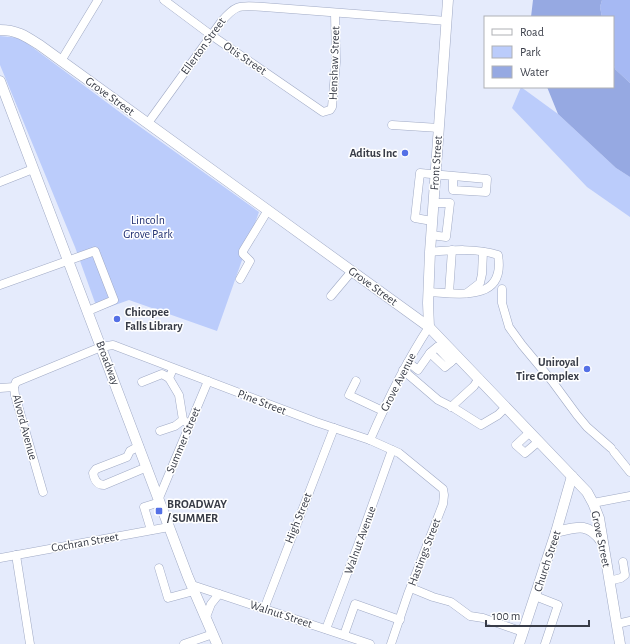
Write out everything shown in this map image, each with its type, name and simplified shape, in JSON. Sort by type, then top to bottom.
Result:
[{"type":"main road","name":"Front Street","points":[[429,327],[428,292],[430,252],[448,0]]},
{"type":"main road","name":"Grove Street","points":[[0,30],[19,32],[61,61],[429,327],[454,359],[479,378],[587,492],[599,518],[620,644]]},
{"type":"main road","name":"Broadway","points":[[0,83],[69,260],[169,527],[217,644]]},
{"type":"main road","name":"Church Street","points":[[519,644],[556,532],[572,476]]},
{"type":"main road","points":[[556,532],[576,527],[585,528],[595,533],[603,544]]},
{"type":"street","points":[[61,61],[98,0]]},
{"type":"street","name":"Otis Street","points":[[164,0],[211,35],[323,112],[328,111]]},
{"type":"street","name":"Ellerton Street","points":[[148,123],[211,35],[229,12],[238,7],[264,7],[447,21]]},
{"type":"street","name":"Henshaw Street","points":[[328,111],[332,107],[336,62],[335,12]]},
{"type":"street","points":[[392,125],[439,128]]},
{"type":"street","points":[[0,182],[33,169]]},
{"type":"street","points":[[432,221],[415,218],[420,173],[453,176]]},
{"type":"street","points":[[431,235],[446,237],[450,203],[434,203]]},
{"type":"street","points":[[240,279],[250,261],[243,254],[243,251],[268,210]]},
{"type":"street","points":[[449,293],[452,250]]},
{"type":"street","points":[[428,292],[478,293],[494,283],[500,263],[498,255],[491,252],[452,250],[430,252]]},
{"type":"street","points":[[0,285],[95,251],[114,300],[88,311]]},
{"type":"street","points":[[467,293],[480,282],[483,252]]},
{"type":"street","points":[[331,296],[352,271]]},
{"type":"street","points":[[502,289],[502,303],[509,327],[587,427],[613,450],[630,472]]},
{"type":"street","name":"Grove Avenue","points":[[370,440],[415,347],[429,327]]},
{"type":"street","name":"Pine Street","points":[[101,347],[112,345],[173,369],[370,440],[399,454],[419,469]]},
{"type":"street","name":"Alvord Avenue","points":[[43,492],[14,387],[16,382],[101,347]]},
{"type":"street","points":[[413,379],[430,353],[445,367],[454,359]]},
{"type":"street","points":[[408,362],[418,370]]},
{"type":"street","points":[[169,378],[173,369]]},
{"type":"street","points":[[403,370],[435,398],[482,425],[498,415],[506,407]]},
{"type":"street","points":[[142,382],[162,374],[169,378],[179,395],[186,423],[160,431]]},
{"type":"street","points":[[451,407],[474,386],[479,378]]},
{"type":"street","name":"Summer Street","points":[[159,500],[186,423],[208,381]]},
{"type":"street","points":[[356,381],[349,395],[383,411]]},
{"type":"street","points":[[0,388],[14,387]]},
{"type":"street","name":"High Street","points":[[264,608],[334,428]]},
{"type":"street","points":[[530,432],[516,445],[525,453],[539,441]]},
{"type":"street","points":[[139,446],[130,452],[127,457],[96,469],[93,473],[94,478],[97,483],[104,485],[147,467]]},
{"type":"street","name":"Walnut Avenue","points":[[326,629],[392,450]]},
{"type":"street","name":"Hastings Street","points":[[391,644],[443,504],[443,489],[419,469]]},
{"type":"street","points":[[593,503],[630,496]]},
{"type":"street","points":[[151,530],[144,507],[159,500]]},
{"type":"street","name":"Cochran Street","points":[[0,558],[169,527]]},
{"type":"street","points":[[16,555],[30,644]]},
{"type":"street","points":[[610,581],[624,577],[623,562]]},
{"type":"street","points":[[160,568],[168,598],[193,588]]},
{"type":"street","name":"Walnut Street","points":[[193,588],[219,594],[264,608],[370,644]]},
{"type":"street","points":[[411,588],[433,597],[451,602],[470,616],[483,618],[523,632]]},
{"type":"street","points":[[206,617],[211,604],[219,594]]},
{"type":"street","points":[[535,596],[558,605],[546,644]]},
{"type":"street","points":[[344,636],[355,604],[400,620]]},
{"type":"street","points":[[616,624],[630,621]]},
{"type":"street","points":[[184,644],[213,634]]},
{"type":"green space","name":"Lincoln Grove Park","points":[[0,36],[20,38],[125,116],[259,212],[217,331],[129,300],[98,311],[75,247],[0,65]]},
{"type":"green space","points":[[521,88],[522,88],[558,114],[616,168],[630,177],[630,217],[587,187],[512,108]]},
{"type":"shaded area","points":[[602,0],[630,0],[630,83],[615,69],[614,66],[614,16],[602,16],[600,7]]},
{"type":"water","points":[[533,0],[602,0],[600,7],[602,16],[531,16]]},
{"type":"water","points":[[614,66],[615,69],[630,83],[630,177],[616,168],[558,114],[547,88],[614,88]]},
{"type":"place","name":"Aditus Inc","points":[[405,153]]},
{"type":"place","name":"Chicopee Falls Library","points":[[117,319]]},
{"type":"place","name":"Uniroyal Tire Complex","points":[[587,369]]},
{"type":"place","name":"BROADWAY / SUMMER","points":[[159,511]]}]
